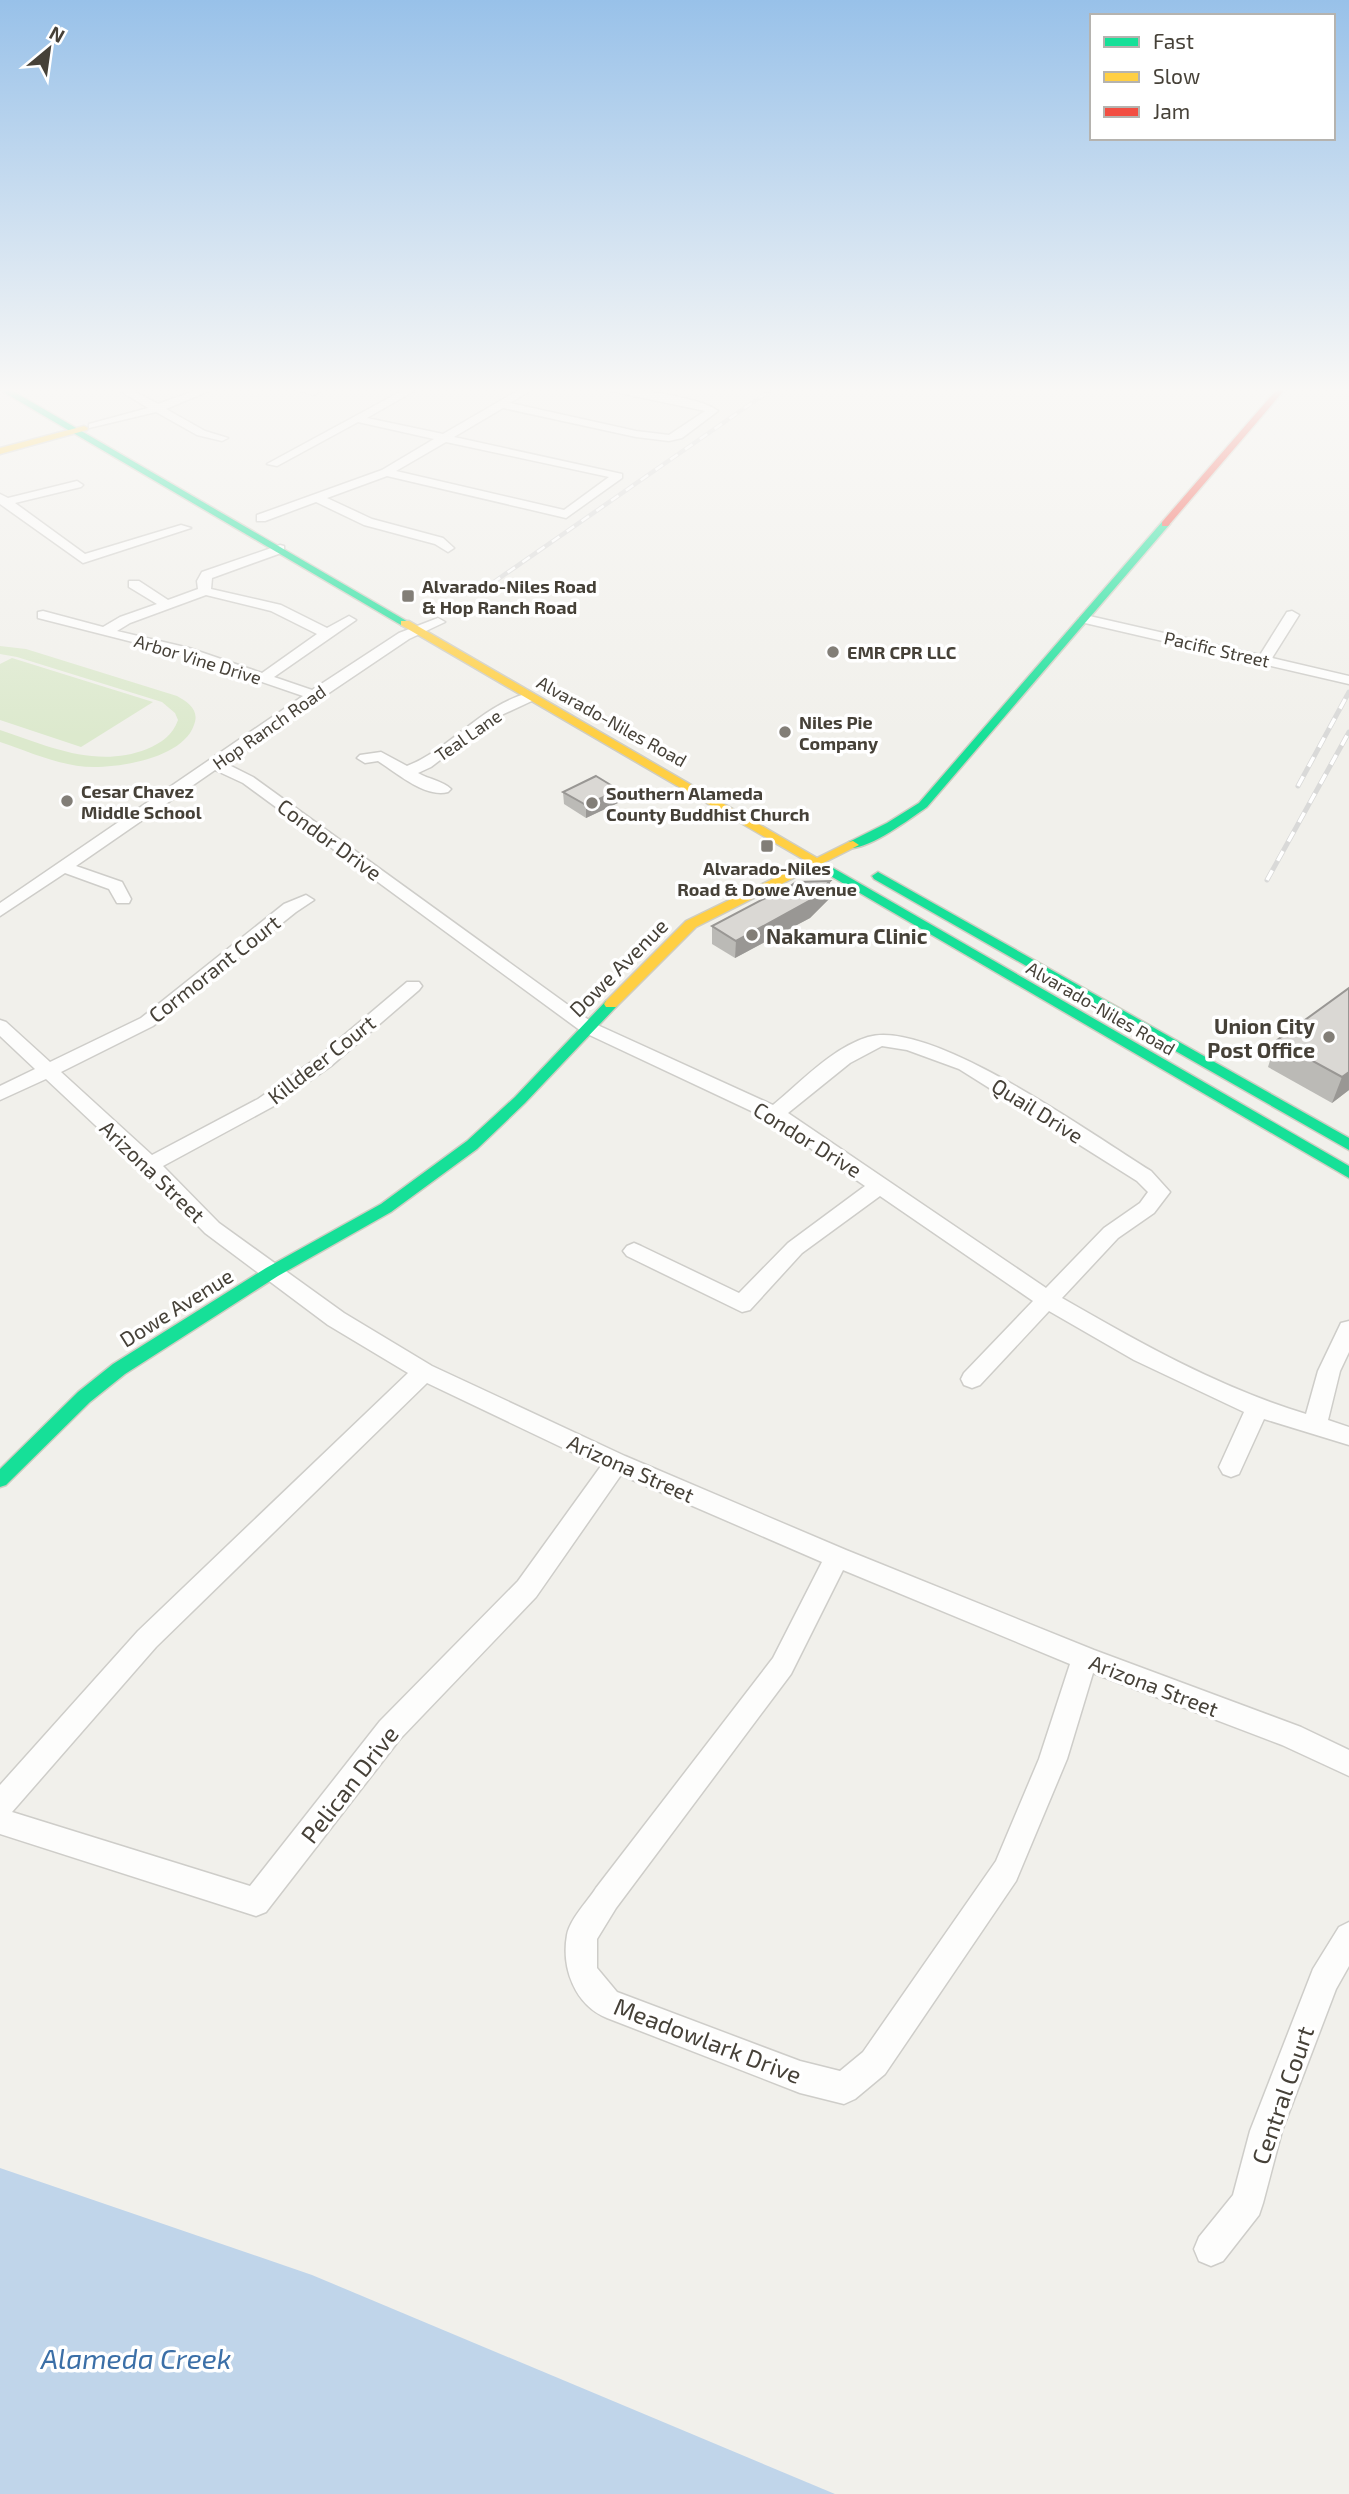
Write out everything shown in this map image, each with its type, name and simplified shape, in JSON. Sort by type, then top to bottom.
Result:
[{"type":"main road","name":"Alvarado-Niles Road","points":[[200,503],[1349,1174]]},
{"type":"main road","name":"Dowe Avenue","points":[[0,1480],[84,1397],[119,1369],[272,1272],[386,1208],[472,1145],[520,1100],[587,1027],[691,924],[909,816],[935,794],[1183,503]]},
{"type":"main road","points":[[252,514],[284,531]]},
{"type":"main road","points":[[421,611],[444,625]]},
{"type":"main road","name":"Alvarado-Niles Road","points":[[637,739],[673,760]]},
{"type":"main road","name":"Alvarado-Niles Road","points":[[818,842],[1349,1145]]},
{"type":"street","points":[[8,503],[83,559],[185,528]]},
{"type":"street","points":[[252,514],[303,503]]},
{"type":"street","points":[[325,503],[368,522],[439,541],[448,548]]},
{"type":"street","points":[[521,503],[566,514],[582,503]]},
{"type":"street","points":[[280,550],[207,575],[202,581],[205,591],[276,608],[327,633]]},
{"type":"street","points":[[134,584],[167,605]]},
{"type":"street","name":"Arbor Vine Drive","points":[[105,632],[125,620],[205,591]]},
{"type":"street","points":[[43,615],[105,632]]},
{"type":"street","points":[[1264,660],[1292,615]]},
{"type":"street","name":"Pacific Street","points":[[1085,618],[1349,680]]},
{"type":"street","points":[[262,679],[349,620]]},
{"type":"street","name":"Hop Ranch Road","points":[[0,911],[314,695],[417,630],[444,625]]},
{"type":"street","name":"Arbor Vine Drive","points":[[105,632],[184,651],[314,695]]},
{"type":"street","name":"Teal Lane","points":[[406,772],[426,764],[491,715],[529,697]]},
{"type":"street","name":"Teal Lane","points":[[365,758],[382,756],[423,783],[443,789]]},
{"type":"street","name":"Condor Drive","points":[[214,764],[248,780],[587,1027],[775,1114],[1046,1300],[1142,1354],[1257,1408],[1349,1436]]},
{"type":"street","points":[[64,867],[117,886],[123,899]]},
{"type":"street","name":"Cormorant Court","points":[[0,1094],[148,1022],[290,908],[306,900]]},
{"type":"street","name":"Killdeer Court","points":[[150,1165],[265,1103],[324,1062],[412,986]]},
{"type":"street","name":"Arizona Street","points":[[0,1026],[150,1165],[212,1228],[335,1320],[424,1372],[617,1463],[837,1557],[1085,1658],[1291,1737],[1349,1763]]},
{"type":"street","name":"Quail Drive","points":[[775,1114],[863,1044],[881,1039],[936,1053],[965,1065],[1144,1176],[1160,1192],[1147,1208],[1111,1233],[1046,1300]]},
{"type":"street","points":[[634,1251],[742,1304],[795,1248],[880,1185]]},
{"type":"street","points":[[972,1379],[1046,1300]]},
{"type":"street","points":[[1315,1424],[1329,1371],[1349,1329]]},
{"type":"street","points":[[0,1804],[147,1639],[424,1372]]},
{"type":"street","points":[[1231,1466],[1257,1408]]},
{"type":"street","name":"Pelican Drive","points":[[0,1821],[256,1902],[390,1730],[527,1589],[617,1463]]},
{"type":"street","name":"Meadowlark Drive","points":[[837,1557],[782,1666],[606,1898],[582,1935],[582,1974],[607,2003],[800,2077],[844,2088],[874,2063],[1006,1871],[1053,1759],[1085,1658]]},
{"type":"street","name":"Central Court","points":[[1211,2249],[1247,2203],[1266,2131],[1280,2093],[1324,1980],[1349,1937]]},
{"type":"green space","points":[[0,646],[26,649],[177,696],[194,711],[194,725],[188,736],[165,752],[136,762],[106,767],[70,764],[0,742],[0,730],[72,753],[109,757],[128,755],[162,741],[170,734],[178,720],[175,713],[162,702],[0,654]]},
{"type":"green space","points":[[12,658],[153,702],[81,747],[0,720],[0,664]]},
{"type":"water","name":"Alameda Creek","points":[[0,2168],[312,2275],[835,2494],[0,2494]]},
{"type":"building","points":[[596,776],[619,790],[586,805],[563,792]]},
{"type":"building","points":[[830,881],[811,900],[736,941],[712,926],[773,894],[777,896],[796,882]]},
{"type":"building","points":[[1349,988],[1349,1072],[1342,1077],[1276,1041]]},
{"type":"railway","points":[[478,593],[607,503]]},
{"type":"railway","points":[[1298,786],[1349,692]]},
{"type":"railway","points":[[1267,880],[1349,732]]},
{"type":"traffic: fast","points":[[200,503],[405,623]]},
{"type":"traffic: fast","points":[[853,845],[891,826],[923,805],[1165,524]]},
{"type":"traffic: fast","points":[[814,861],[1349,1173]]},
{"type":"traffic: fast","points":[[878,876],[1349,1145]]},
{"type":"traffic: fast","points":[[0,1480],[84,1397],[119,1369],[272,1272],[386,1208],[472,1145],[520,1100],[611,1004]]},
{"type":"traffic: slow","points":[[405,623],[814,861]]},
{"type":"traffic: slow","points":[[611,1004],[691,924],[853,845]]},
{"type":"traffic: jam","points":[[1165,524],[1183,503]]},
{"type":"place","name":"Alvarado-Niles Road & Hop Ranch Road","points":[[408,596]]},
{"type":"place","name":"EMR CPR LLC","points":[[833,652]]},
{"type":"place","name":"Niles Pie Company","points":[[785,732]]},
{"type":"place","name":"Cesar Chavez Middle School","points":[[67,801]]},
{"type":"place","name":"Southern Alameda County Buddhist Church","points":[[592,803]]},
{"type":"place","name":"Alvarado-Niles Road & Dowe Avenue","points":[[767,846]]},
{"type":"place","name":"Nakamura Clinic","points":[[752,935]]},
{"type":"place","name":"Union City Post Office","points":[[1329,1037]]}]
